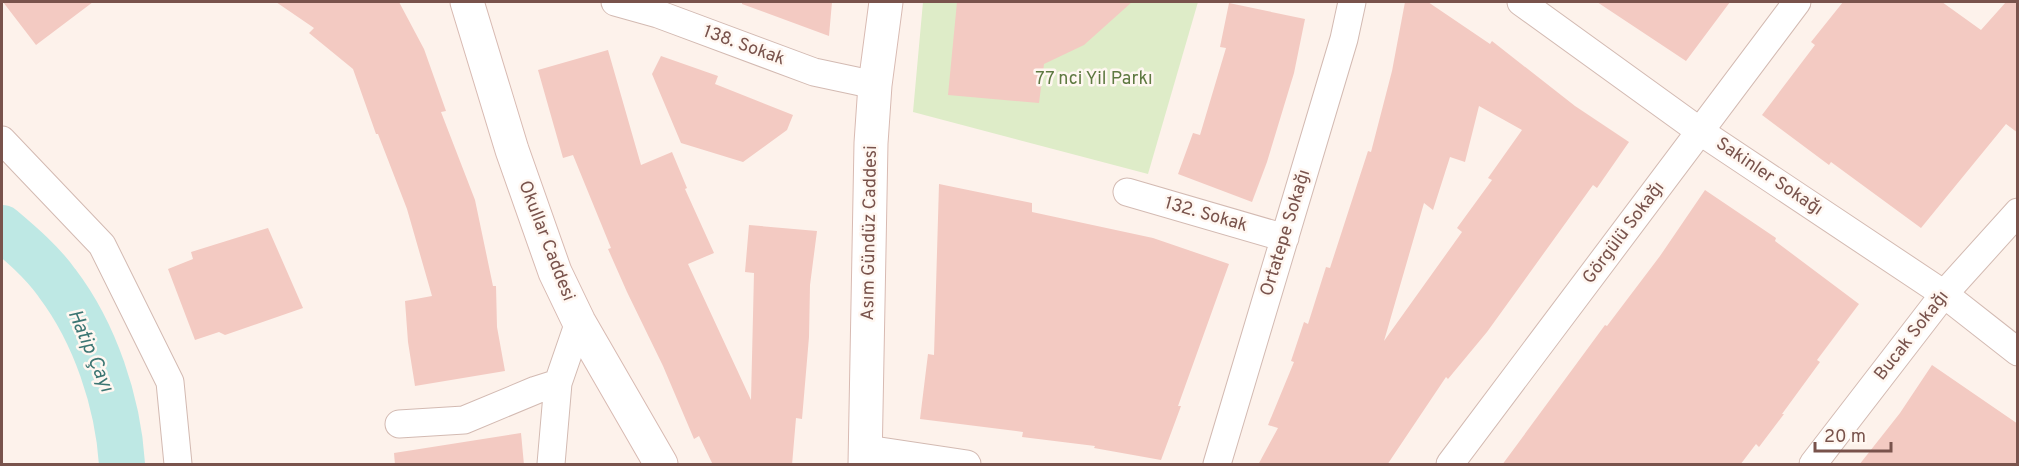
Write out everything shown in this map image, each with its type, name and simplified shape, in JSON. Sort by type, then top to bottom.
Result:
[{"type":"street","name":"Okullar Caddesi","points":[[467,2],[512,150],[555,272],[579,322],[662,465]]},
{"type":"street","name":"138. Sokak","points":[[615,2],[658,8],[814,72],[875,85]]},
{"type":"street","name":"Asım Gündüz Caddesi","points":[[866,457],[871,143],[875,85],[886,2]]},
{"type":"street","name":"Ortatepe Sokağı","points":[[1217,465],[1344,39],[1352,2]]},
{"type":"street","name":"Görgülü Sokağı","points":[[1450,465],[1797,2]]},
{"type":"street","name":"Sakinler Sokağı","points":[[1528,3],[1701,132],[1944,294],[2018,352]]},
{"type":"street","points":[[2,140],[102,245],[170,382],[178,465]]},
{"type":"street","name":"132. Sokak","points":[[1127,192],[1285,238]]},
{"type":"street","name":"Bucak Sokağı","points":[[1813,465],[1944,294],[2018,212]]},
{"type":"street","points":[[550,465],[558,383],[579,322]]},
{"type":"street","points":[[399,424],[464,420],[558,383]]},
{"type":"street","points":[[866,457],[967,465]]},
{"type":"green space","name":"77 nci Yil Parkı","points":[[923,2],[1198,2],[1148,174],[913,112]]},
{"type":"building","points":[[3,2],[93,2],[36,45]]},
{"type":"building","points":[[276,2],[399,2],[424,49],[446,111],[441,112],[475,200],[493,286],[496,286],[497,327],[505,371],[415,386],[408,342],[405,301],[432,296],[407,209],[378,134],[376,134],[353,69],[309,33],[314,28]]},
{"type":"building","points":[[742,2],[832,2],[829,36],[742,4]]},
{"type":"building","points":[[957,2],[1132,2],[1084,45],[1044,64],[1039,103],[948,95]]},
{"type":"building","points":[[1405,2],[1428,2],[1490,44],[1492,41],[1575,106],[1629,142],[1597,188],[1593,185],[1487,332],[1448,379],[1446,377],[1387,465],[1258,465],[1278,428],[1268,425],[1294,362],[1291,361],[1304,322],[1308,324],[1326,267],[1330,268],[1368,151],[1371,152],[1392,71]],"holes":[[[1479,106],[1522,130],[1488,178],[1492,180],[1457,228],[1462,232],[1384,341],[1424,203],[1433,210],[1450,157],[1465,162]]]},
{"type":"building","points":[[1597,2],[1730,2],[1686,61]]},
{"type":"building","points":[[1843,2],[1942,2],[1981,30],[2006,2],[2018,2],[2018,133],[2006,124],[1921,228],[1831,162],[1829,165],[1762,115],[1815,45],[1811,42]]},
{"type":"building","points":[[1229,3],[1305,19],[1294,73],[1267,162],[1252,202],[1178,174],[1193,133],[1200,135],[1226,48],[1220,47]]},
{"type":"building","points":[[608,50],[641,165],[672,152],[687,188],[685,189],[714,253],[688,264],[751,400],[754,273],[745,272],[749,225],[817,231],[810,285],[809,337],[802,419],[796,418],[792,465],[713,465],[699,436],[694,439],[663,366],[627,292],[608,249],[611,248],[573,155],[563,158],[538,70]]},
{"type":"building","points":[[661,56],[718,76],[715,84],[793,115],[787,130],[743,162],[681,143],[652,74]]},
{"type":"building","points":[[939,184],[1032,203],[1032,212],[1153,238],[1229,264],[1161,460],[1094,448],[1095,446],[1022,437],[1023,432],[920,419],[928,354],[934,355]]},
{"type":"building","points":[[1705,190],[1776,238],[1775,241],[1859,304],[1817,360],[1820,362],[1782,414],[1784,414],[1759,447],[1756,444],[1740,465],[1502,465],[1605,325],[1607,326],[1660,256]]},
{"type":"building","points":[[268,228],[303,308],[225,335],[219,332],[195,340],[168,269],[193,259],[191,252]]},
{"type":"building","points":[[1932,365],[2018,424],[2018,465],[1859,465],[1900,413]]},
{"type":"building","points":[[521,433],[524,465],[395,465],[394,453]]},
{"type":"waterway","name":"Hatip Çayı","points":[[2,228],[51,275],[83,324],[110,393],[120,440],[122,464]]}]
